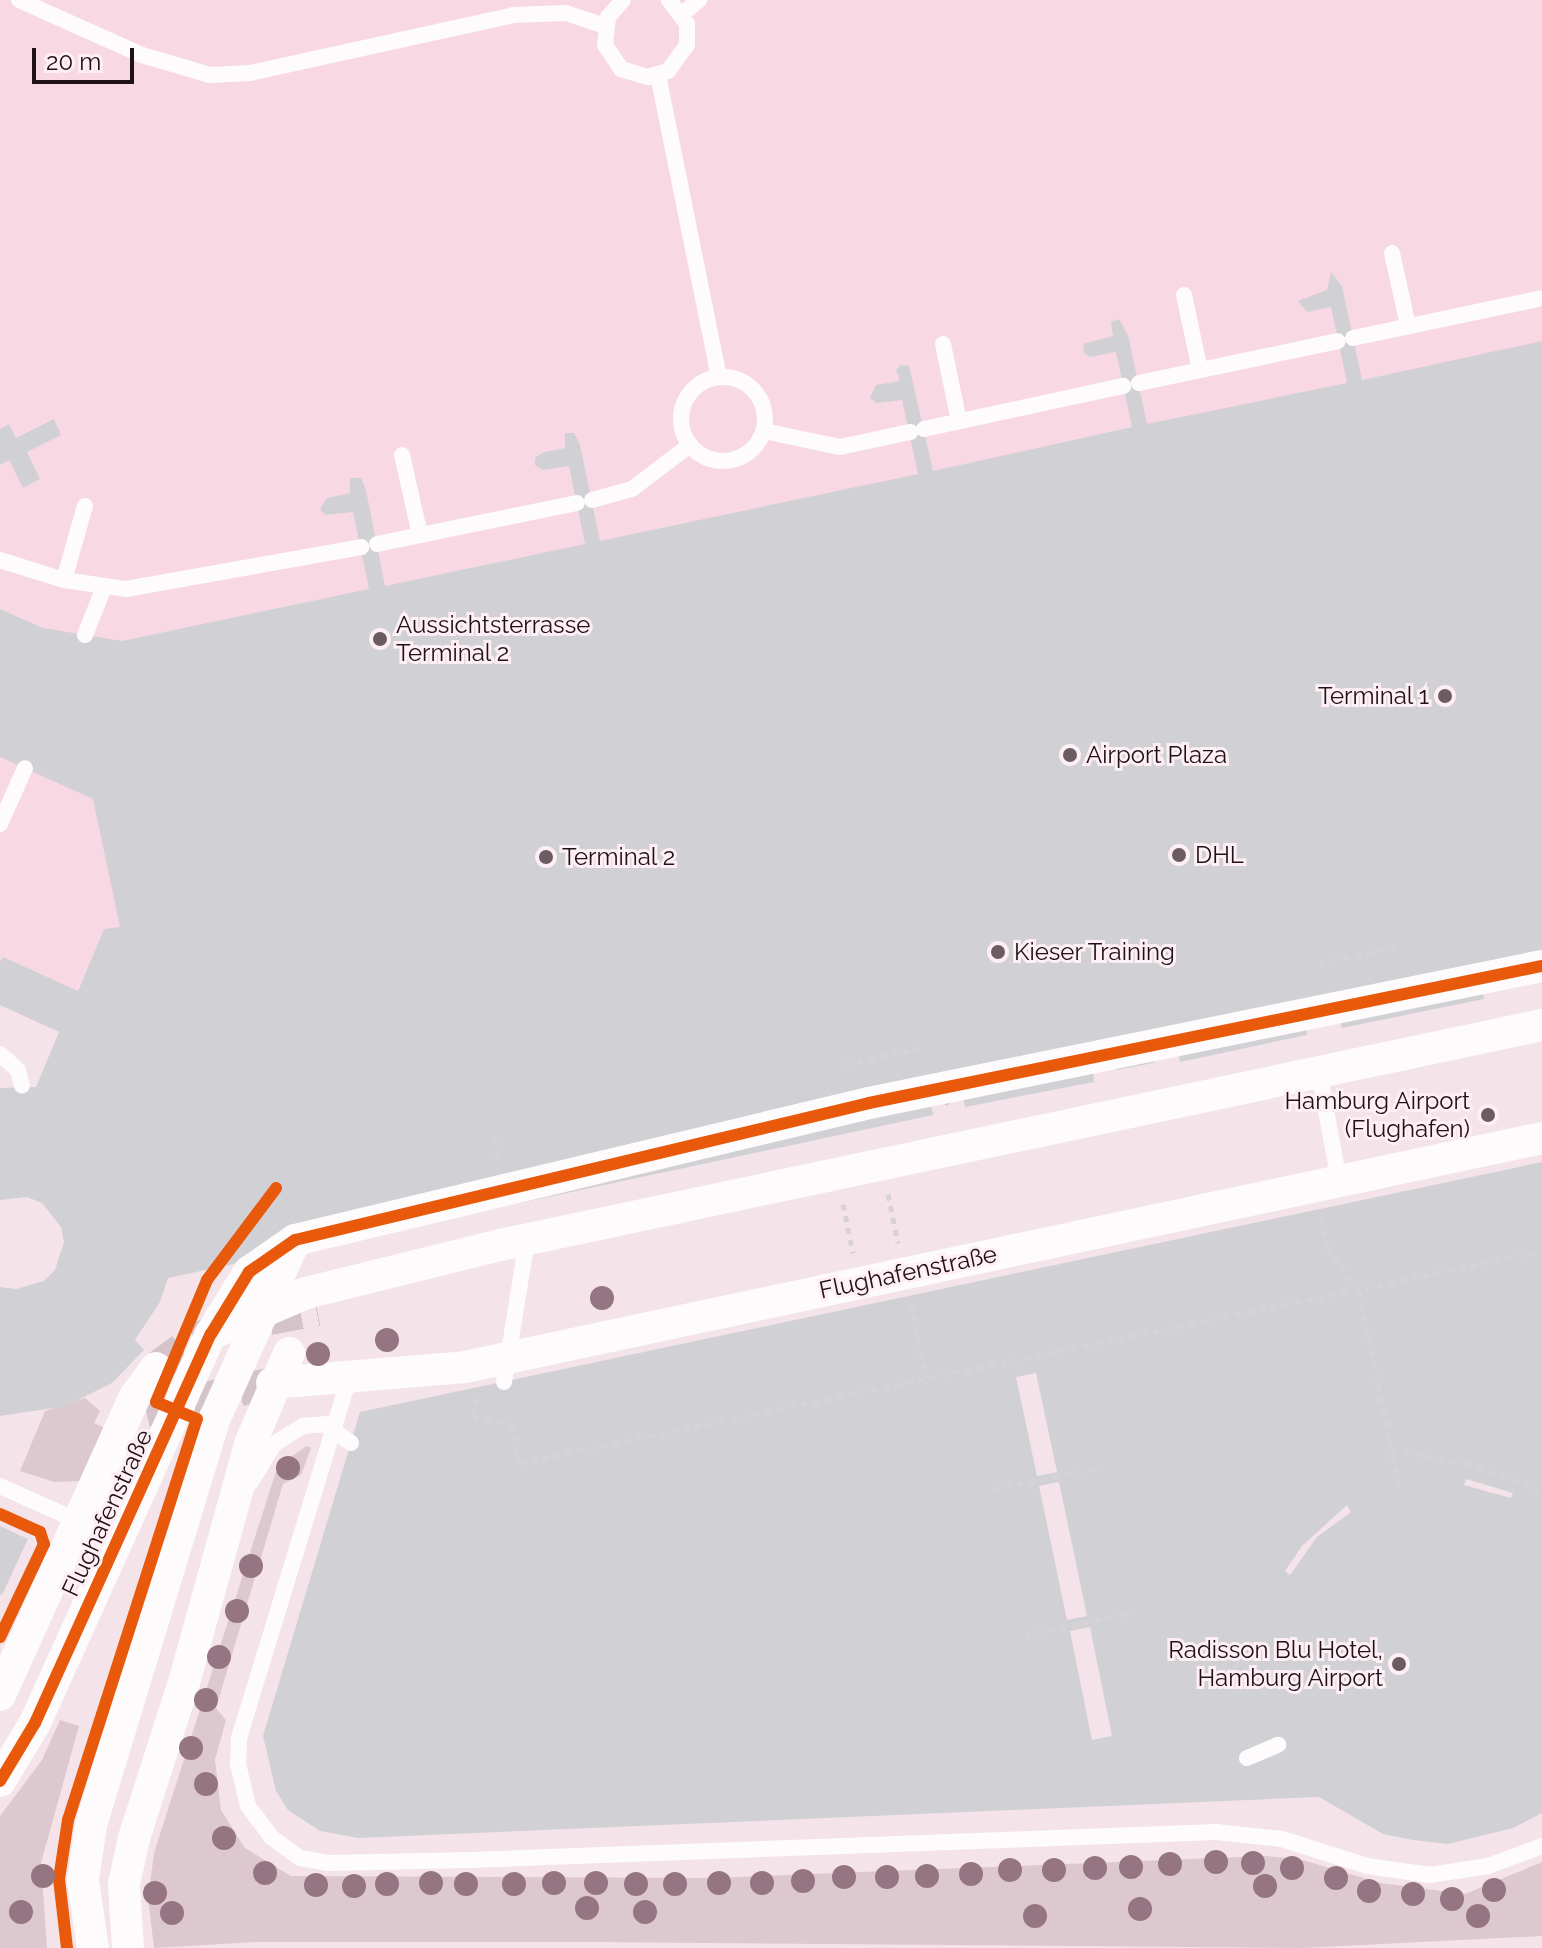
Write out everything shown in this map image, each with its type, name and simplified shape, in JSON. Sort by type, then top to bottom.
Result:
[{"type":"street","points":[[93,1948],[83,1880],[91,1825],[215,1418],[258,1315],[305,1236],[869,1103],[1542,966]]},
{"type":"street","points":[[211,1334],[306,1293],[345,1267],[375,1260],[391,1272],[527,1240],[1542,1025]]},
{"type":"street","name":"Flughafenstraße","points":[[272,1383],[347,1388],[465,1367],[1542,1138]]},
{"type":"street","name":"Flughafenstraße","points":[[0,1781],[35,1723],[211,1334],[249,1272],[356,1206],[386,1205],[407,1213]]},
{"type":"street","points":[[128,1948],[124,1902],[128,1862],[272,1383],[289,1353]]},
{"type":"street","name":"Flughafenstraße","points":[[0,1695],[78,1521],[133,1420],[156,1368]]},
{"type":"lane","points":[[19,0],[142,55],[210,75],[250,73],[513,15],[566,13],[605,26]]},
{"type":"lane","points":[[623,0],[605,26],[605,45],[621,69],[639,77],[658,75],[683,55],[688,35],[682,14],[669,0]]},
{"type":"lane","points":[[682,14],[699,0]]},
{"type":"lane","points":[[658,75],[719,377]]},
{"type":"lane","points":[[1392,253],[1408,326]]},
{"type":"lane","points":[[1184,295],[1200,370]]},
{"type":"lane","points":[[764,431],[840,447],[1542,298]]},
{"type":"lane","points":[[943,344],[959,421]]},
{"type":"lane","points":[[719,377],[739,380],[756,393],[765,412],[764,431],[754,449],[730,461],[703,456],[690,445],[681,417],[687,398],[700,384],[719,377]]},
{"type":"lane","points":[[0,560],[64,580],[104,587],[199,580],[632,489],[690,445]]},
{"type":"lane","points":[[402,455],[420,535]]},
{"type":"lane","points":[[64,580],[85,506]]},
{"type":"lane","points":[[85,635],[104,587]]},
{"type":"lane","points":[[0,824],[25,768]]},
{"type":"lane","points":[[0,1054],[18,1070],[22,1086]]},
{"type":"lane","points":[[1321,1083],[1339,1181]]},
{"type":"lane","points":[[504,1382],[527,1240]]},
{"type":"lane","points":[[347,1388],[239,1738],[238,1764],[248,1806],[271,1837],[300,1858],[328,1863],[471,1860],[1216,1832],[1282,1839],[1367,1866],[1430,1875],[1488,1866],[1542,1846]]},
{"type":"lane","points":[[230,1518],[284,1435],[312,1424],[335,1428],[351,1443],[347,1388]]},
{"type":"lane","points":[[0,1486],[78,1521]]},
{"type":"lane","points":[[1247,1758],[1278,1745]]},
{"type":"path","points":[[1320,963],[1401,946]]},
{"type":"path","points":[[845,1064],[925,1047]]},
{"type":"path","points":[[841,1189],[859,1282]]},
{"type":"path","points":[[1327,1247],[1359,1291],[1400,1490]]},
{"type":"path","points":[[475,1405],[473,1417],[512,1424],[519,1463],[1542,1251]]},
{"type":"path","points":[[918,1336],[926,1379]]},
{"type":"path","points":[[1391,1450],[1466,1463],[1542,1490]]},
{"type":"path","points":[[994,1489],[1103,1467]]},
{"type":"path","points":[[1025,1635],[1133,1612]]},
{"type":"shaded area","points":[[0,0],[1542,0],[1542,906],[120,927],[104,930],[59,1032],[0,1005]]},
{"type":"shaded area","points":[[85,1398],[100,1411],[94,1423],[105,1428],[82,1481],[54,1482],[20,1471],[45,1411]]},
{"type":"shaded area","points":[[307,1446],[311,1448],[301,1475],[283,1484],[216,1708],[226,1720],[215,1760],[221,1810],[245,1848],[291,1876],[713,1878],[1265,1856],[1299,1859],[1381,1883],[1465,1894],[1542,1862],[1542,1936],[1303,1948],[256,1942],[154,1948],[148,1899],[154,1853],[278,1465]]},
{"type":"shaded area","points":[[60,1720],[79,1726],[41,1863],[47,1948],[0,1948],[0,1816],[42,1760]]},
{"type":"building","points":[[1331,272],[1342,286],[1362,380],[1542,341],[1542,980],[1481,979],[1484,999],[1342,1028],[1337,1011],[1305,1017],[1307,1035],[1180,1062],[1177,1045],[1153,1063],[1117,1070],[1092,1062],[1094,1082],[965,1107],[962,1092],[947,1106],[930,1097],[933,1115],[168,1278],[160,1302],[135,1340],[144,1350],[112,1383],[66,1406],[0,1416],[0,1287],[16,1289],[44,1281],[55,1270],[64,1242],[61,1227],[42,1203],[27,1197],[0,1200],[0,1088],[36,1087],[59,1032],[0,1005],[0,962],[3,957],[78,991],[104,929],[120,927],[93,799],[0,757],[0,609],[43,628],[122,641],[369,589],[353,512],[326,515],[320,509],[327,498],[350,493],[350,478],[361,478],[366,490],[385,586],[585,544],[569,466],[542,470],[535,465],[535,458],[544,452],[565,448],[565,433],[574,433],[580,445],[600,541],[918,474],[902,400],[877,403],[870,398],[876,385],[900,381],[896,370],[901,365],[909,366],[933,471],[1132,427],[1116,352],[1090,357],[1084,353],[1083,344],[1113,336],[1111,322],[1119,319],[1128,335],[1147,424],[1347,383],[1331,307],[1307,312],[1298,301],[1327,290]]},
{"type":"building","points":[[54,419],[61,435],[27,452],[40,479],[23,488],[9,460],[0,465],[0,429],[9,424],[16,438]]},
{"type":"building","points":[[1542,1162],[1542,1813],[1513,1828],[1448,1844],[1383,1834],[1319,1797],[358,1838],[320,1831],[288,1810],[276,1791],[263,1736],[360,1412]],"holes":[[[1036,1373],[1057,1472],[1037,1476],[1016,1377]],[[1466,1479],[1513,1493],[1511,1498],[1464,1485]],[[1059,1482],[1087,1616],[1067,1620],[1039,1486]],[[1347,1505],[1351,1512],[1317,1537],[1290,1575],[1285,1571],[1302,1546]],[[1090,1627],[1112,1736],[1092,1740],[1070,1631]]]},
{"type":"building","points":[[0,1526],[28,1539],[2,1595],[0,1594]]},
{"type":"tunnel","points":[[156,1368],[194,1340],[222,1328],[317,1310]]},
{"type":"tunnel","points":[[146,1411],[272,1383]]},
{"type":"cycle path","points":[[0,1781],[35,1723],[211,1334],[249,1272],[295,1240],[869,1103],[1542,966]]},
{"type":"cycle path","points":[[67,1948],[59,1879],[68,1820],[197,1419],[156,1402],[207,1280],[276,1188]]},
{"type":"cycle path","points":[[0,1514],[40,1532],[44,1544],[0,1637]]},
{"type":"place","name":"Aussichtsterrasse Terminal 2","points":[[380,639]]},
{"type":"place","name":"Terminal 1","points":[[1445,696]]},
{"type":"place","name":"Airport Plaza","points":[[1070,755]]},
{"type":"place","name":"DHL","points":[[1179,855]]},
{"type":"place","name":"Terminal 2","points":[[546,857]]},
{"type":"place","name":"Kieser Training","points":[[998,952]]},
{"type":"place","name":"Hamburg Airport (Flughafen)","points":[[1488,1115]]},
{"type":"place","name":"Radisson Blu Hotel, Hamburg Airport","points":[[1399,1664]]}]
